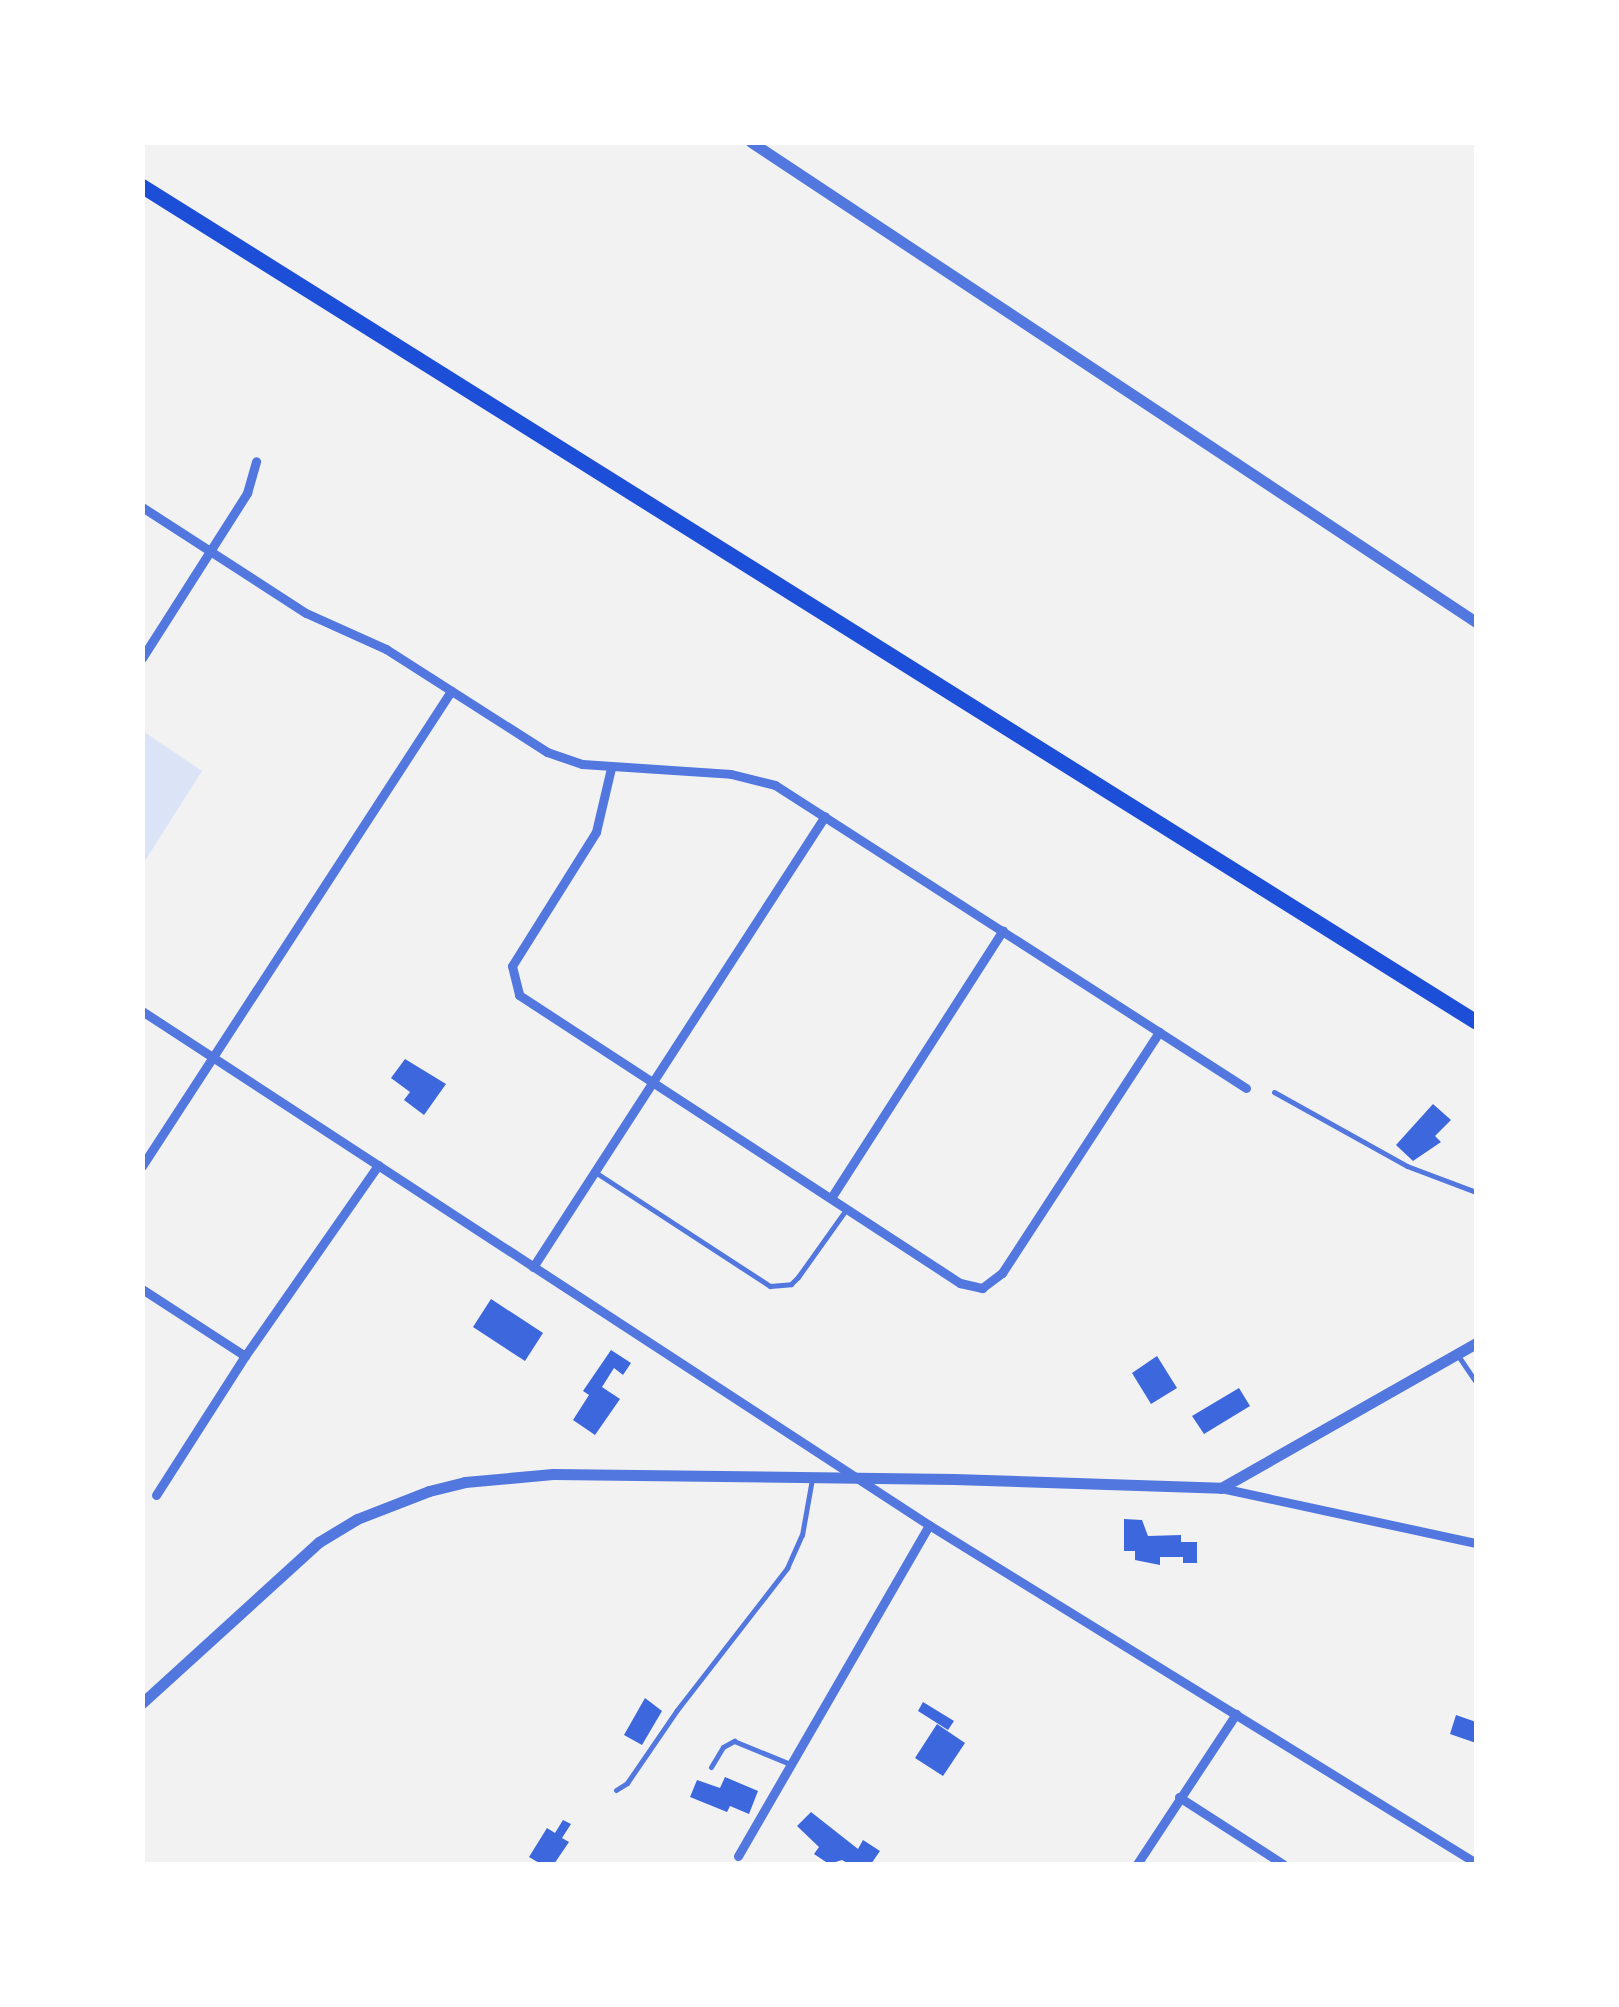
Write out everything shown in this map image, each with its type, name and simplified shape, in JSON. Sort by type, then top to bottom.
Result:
[{"type":"main road","points":[[142,186],[1476,1022]]},
{"type":"street","points":[[751,142],[1476,622]]},
{"type":"street","points":[[142,658],[247,493],[256,461]]},
{"type":"street","points":[[142,507],[306,613],[386,649],[547,752],[582,764],[752,778],[775,785],[1246,1088]]},
{"type":"street","points":[[142,1166],[147,1151],[214,1057],[451,691]]},
{"type":"street","points":[[611,768],[596,832],[512,966],[512,980],[520,995],[960,1283],[982,1288],[1002,1272],[1159,1032]]},
{"type":"street","points":[[532,1267],[825,816]]},
{"type":"street","points":[[831,1198],[1004,930]]},
{"type":"street","points":[[142,1011],[929,1526],[1476,1863]]},
{"type":"street","points":[[156,1495],[245,1356],[378,1166]]},
{"type":"street","points":[[142,1290],[245,1356]]},
{"type":"street","points":[[1222,1488],[1476,1343]]},
{"type":"street","points":[[142,1702],[319,1542],[395,1502],[466,1482],[514,1475],[812,1476],[1222,1488],[1476,1543]]},
{"type":"street","points":[[738,1856],[929,1526]]},
{"type":"street","points":[[1143,1862],[1179,1797],[1236,1714]]},
{"type":"street","points":[[1179,1797],[1283,1864]]},
{"type":"lane","points":[[1274,1092],[1406,1166],[1476,1192]]},
{"type":"lane","points":[[595,1172],[770,1286],[791,1284],[798,1278],[847,1208]]},
{"type":"lane","points":[[1458,1354],[1476,1382]]},
{"type":"lane","points":[[616,1790],[627,1783],[677,1710],[786,1568],[802,1535],[812,1476]]},
{"type":"lane","points":[[711,1767],[723,1747],[734,1741],[791,1764]]},
{"type":"shaded area","points":[[143,731],[202,771],[143,864]]},
{"type":"building","points":[[405,1059],[446,1084],[424,1115],[404,1100],[410,1092],[391,1078]]},
{"type":"building","points":[[1433,1104],[1451,1120],[1435,1136],[1441,1142],[1413,1161],[1396,1145]]},
{"type":"building","points":[[491,1299],[543,1333],[525,1361],[473,1327]]},
{"type":"building","points":[[611,1350],[631,1363],[623,1375],[614,1368],[602,1387],[620,1399],[595,1435],[573,1420],[589,1395],[583,1391]]},
{"type":"building","points":[[1157,1356],[1177,1388],[1151,1404],[1132,1373]]},
{"type":"building","points":[[1239,1388],[1250,1406],[1204,1434],[1192,1416]]},
{"type":"building","points":[[1124,1519],[1142,1520],[1148,1536],[1181,1535],[1181,1542],[1197,1542],[1197,1563],[1183,1563],[1183,1557],[1160,1557],[1160,1565],[1135,1560],[1135,1551],[1124,1551]]},
{"type":"building","points":[[645,1698],[662,1711],[642,1745],[624,1735]]},
{"type":"building","points":[[923,1702],[954,1721],[948,1730],[918,1711]]},
{"type":"building","points":[[1456,1715],[1476,1722],[1476,1743],[1450,1734]]},
{"type":"building","points":[[937,1724],[965,1743],[943,1776],[915,1758]]},
{"type":"building","points":[[725,1777],[758,1791],[749,1814],[730,1806],[727,1812],[690,1797],[697,1780],[720,1788]]},
{"type":"building","points":[[811,1812],[858,1849],[863,1840],[880,1851],[871,1864],[849,1864],[842,1860],[829,1864],[814,1854],[819,1847],[797,1826]]},
{"type":"building","points":[[563,1820],[571,1824],[562,1838],[569,1842],[554,1864],[541,1864],[529,1857],[547,1828],[555,1833]]}]
